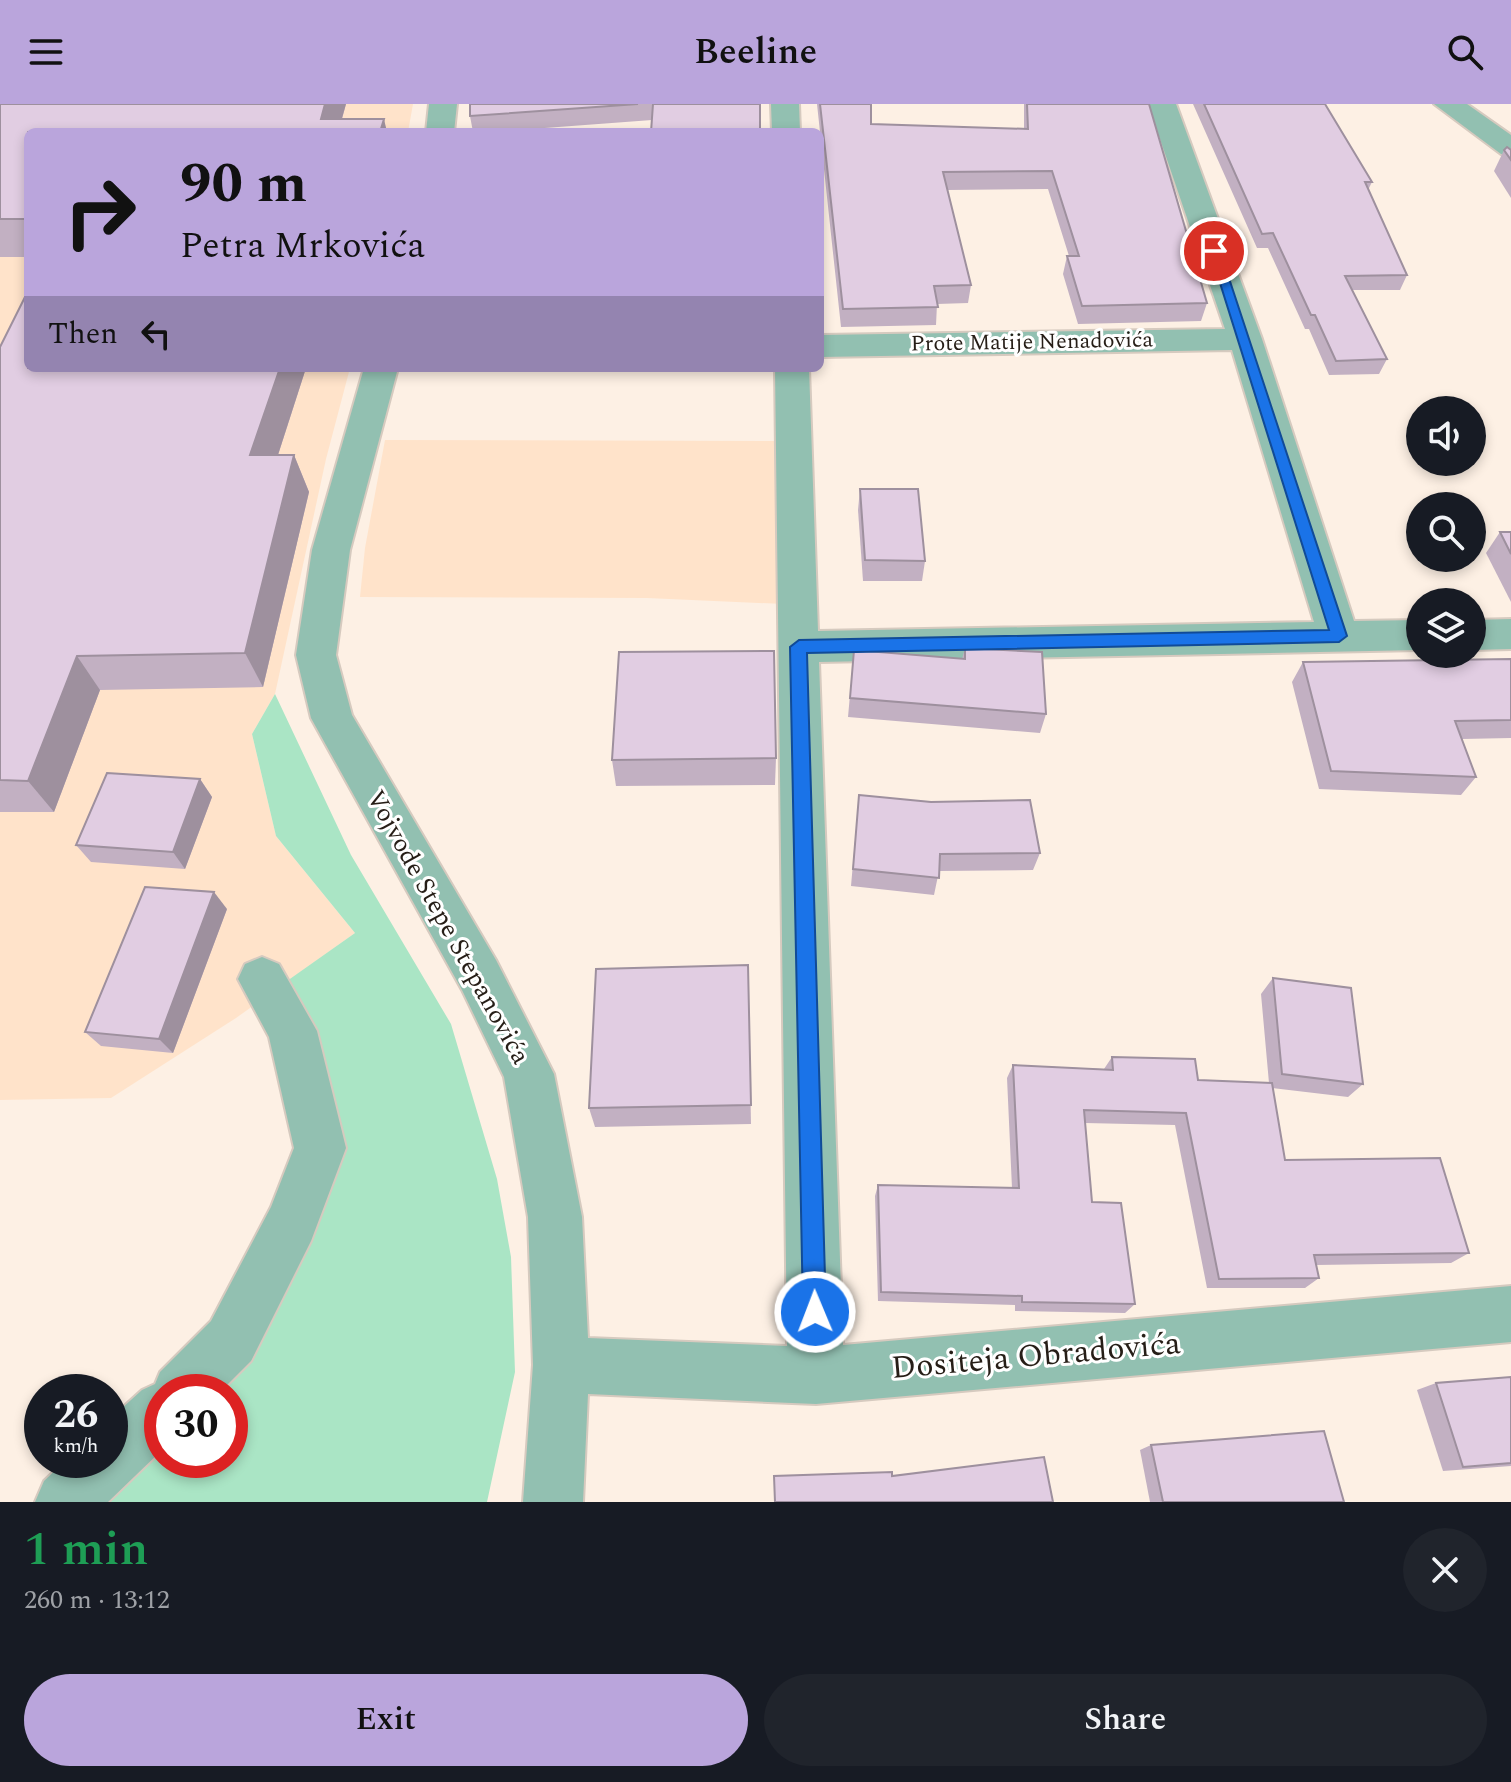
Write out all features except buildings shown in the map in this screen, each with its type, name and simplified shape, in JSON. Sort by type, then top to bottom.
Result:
[{"type":"street","points":[[440,128],[443,104]]},
{"type":"street","points":[[785,104],[786,128]]},
{"type":"street","points":[[1162,104],[1245,339],[1339,636]]},
{"type":"street","points":[[1448,104],[1509,144]]},
{"type":"street","name":"Prote Matije Nenadovića","points":[[824,346],[1245,339]]},
{"type":"street","name":"Vojvode Stepe Stepanovića","points":[[380,372],[331,550],[316,655],[332,718],[479,975],[529,1074],[555,1217],[561,1365],[553,1502]]},
{"type":"street","points":[[792,372],[816,1376]]},
{"type":"street","points":[[1486,635],[1511,634]]},
{"type":"street","points":[[799,647],[1406,635]]},
{"type":"street","points":[[198,1374],[231,1341],[292,1222],[320,1148],[292,1031],[262,979]]},
{"type":"street","name":"Dositeja Obradovića","points":[[561,1365],[816,1376],[1511,1314]]},
{"type":"street","points":[[65,1502],[144,1427]]},
{"type":"shaded area","points":[[0,104],[413,104],[409,128],[24,128],[24,372],[349,372],[326,459],[275,694],[252,734],[276,836],[355,933],[236,1018],[111,1098],[0,1100]]},
{"type":"shaded area","points":[[385,440],[790,441],[805,605],[647,598],[360,597],[365,548]]},
{"type":"green space","points":[[275,694],[351,855],[451,1024],[497,1179],[511,1257],[515,1372],[487,1502],[65,1502],[90,1478],[128,1478],[128,1442],[144,1427],[144,1478],[248,1478],[248,1374],[190,1374],[320,1148],[270,993],[355,933],[276,836],[252,734]]},
{"type":"route","points":[[815,1312],[799,647],[1339,636],[1214,251]]}]
